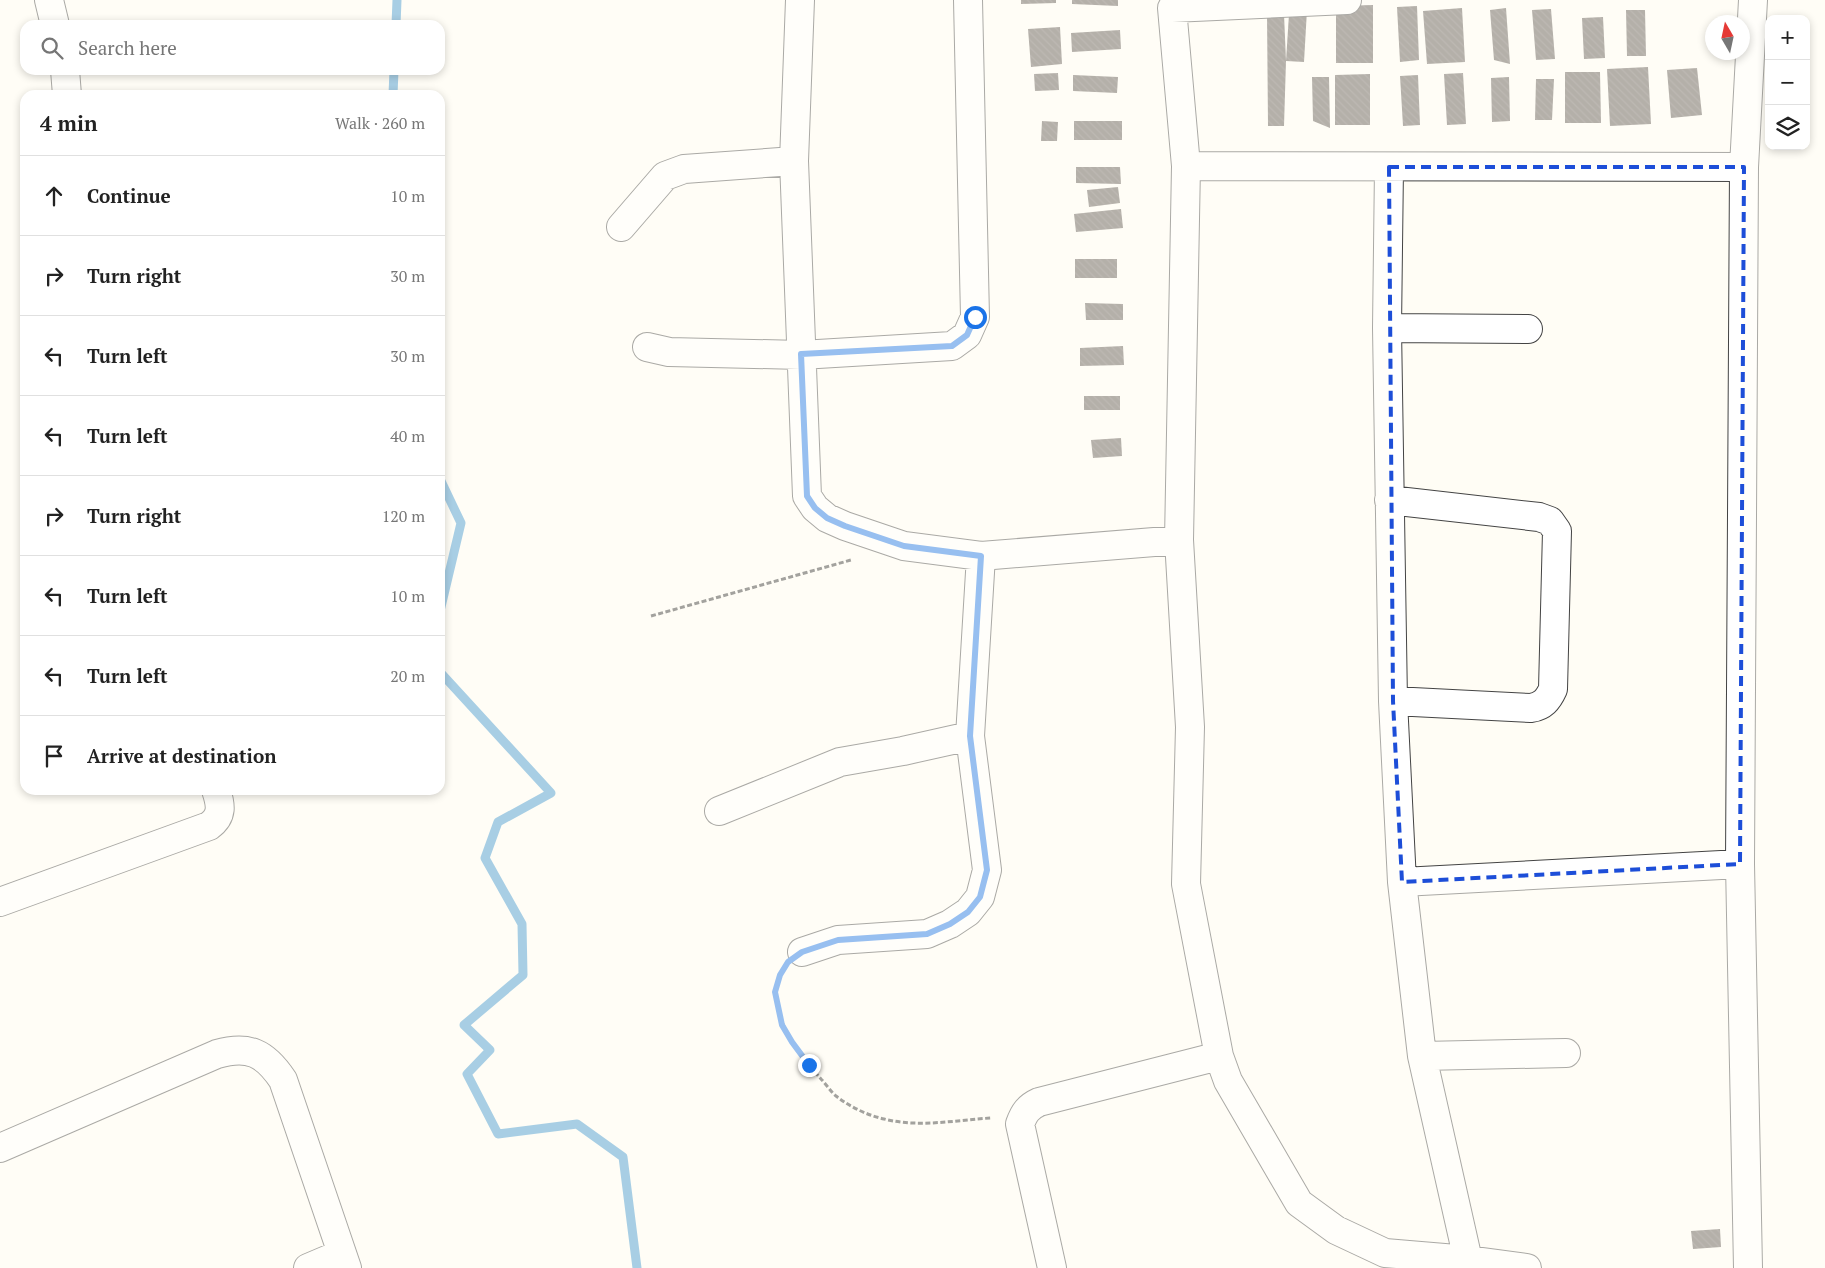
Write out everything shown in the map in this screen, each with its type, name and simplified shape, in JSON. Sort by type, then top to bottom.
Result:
[{"type":"street","points":[[49,0],[54,20]]},
{"type":"street","points":[[800,0],[794,161],[807,496],[815,508],[827,518],[845,526],[904,546],[981,556],[1179,540]]},
{"type":"street","points":[[647,347],[669,352],[801,354],[952,346],[967,335],[975,317],[968,0]]},
{"type":"street","points":[[1347,0],[1171,4],[1186,166],[1179,540],[1190,727],[1186,884],[1219,1056],[1228,1081],[1299,1203],[1336,1230],[1385,1253],[1468,1260],[1527,1268]]},
{"type":"street","points":[[1748,1268],[1740,864],[1744,166],[1754,0]]},
{"type":"street","points":[[65,75],[67,90]]},
{"type":"street","points":[[621,227],[665,176],[684,169],[794,161]]},
{"type":"street","points":[[1186,166],[1744,166]]},
{"type":"street","points":[[1389,167],[1387,328],[1392,701],[1402,882],[1422,1056],[1468,1260]]},
{"type":"street","points":[[1387,328],[1528,329]]},
{"type":"street","points":[[1389,500],[1539,517],[1550,521],[1557,531],[1553,689],[1550,698],[1543,704],[1531,708],[1392,701]]},
{"type":"street","points":[[802,952],[838,940],[927,934],[950,924],[968,912],[980,897],[987,870],[970,736],[981,556]]},
{"type":"street","points":[[719,811],[840,762],[903,751],[970,736]]},
{"type":"street","points":[[0,902],[209,826],[220,815],[221,807],[217,795]]},
{"type":"street","points":[[1402,882],[1740,864]]},
{"type":"street","points":[[0,1148],[217,1054],[233,1050],[249,1050],[264,1057],[274,1066],[283,1080],[344,1261],[308,1268]]},
{"type":"street","points":[[1422,1056],[1566,1053]]},
{"type":"street","points":[[1052,1268],[1020,1124],[1023,1115],[1029,1107],[1039,1102],[1219,1056]]},
{"type":"path","points":[[651,616],[857,559]]},
{"type":"path","points":[[802,952],[788,962],[780,975],[775,992],[782,1025],[809,1065],[835,1095],[856,1109],[884,1119],[920,1124],[1023,1115]]},
{"type":"highlighted area","points":[[1389,167],[1744,167],[1740,864],[1402,882],[1393,701]]},
{"type":"building","points":[[1021,0],[1056,0],[1056,3],[1021,4]]},
{"type":"building","points":[[1072,0],[1118,0],[1118,6],[1072,4]]},
{"type":"building","points":[[1373,5],[1373,63],[1336,63],[1336,6]]},
{"type":"building","points":[[1417,6],[1419,60],[1400,62],[1397,7]]},
{"type":"building","points":[[1462,8],[1465,62],[1427,64],[1423,11]]},
{"type":"building","points":[[1506,8],[1510,64],[1494,60],[1490,10]]},
{"type":"building","points":[[1551,9],[1555,59],[1536,60],[1532,10]]},
{"type":"building","points":[[1307,10],[1304,62],[1286,61],[1289,14]]},
{"type":"building","points":[[1626,10],[1645,10],[1646,56],[1627,56]]},
{"type":"building","points":[[1267,14],[1284,14],[1286,61],[1284,126],[1268,126]]},
{"type":"building","points":[[1603,17],[1605,58],[1584,59],[1582,18]]},
{"type":"building","points":[[1060,27],[1062,64],[1031,67],[1028,29]]},
{"type":"building","points":[[1120,30],[1121,49],[1072,52],[1071,33]]},
{"type":"building","points":[[1648,67],[1651,124],[1610,126],[1607,69]]},
{"type":"building","points":[[1697,68],[1702,115],[1671,118],[1667,70]]},
{"type":"building","points":[[1565,72],[1600,72],[1601,123],[1565,123]]},
{"type":"building","points":[[1058,73],[1059,90],[1035,91],[1034,74]]},
{"type":"building","points":[[1463,73],[1466,124],[1447,125],[1444,74]]},
{"type":"building","points":[[1370,74],[1370,125],[1335,125],[1335,75]]},
{"type":"building","points":[[1073,75],[1118,77],[1117,93],[1073,91]]},
{"type":"building","points":[[1418,75],[1420,125],[1403,126],[1400,76]]},
{"type":"building","points":[[1312,77],[1329,77],[1330,128],[1313,121]]},
{"type":"building","points":[[1509,77],[1510,121],[1492,122],[1491,78]]},
{"type":"building","points":[[1536,79],[1554,79],[1552,120],[1535,120]]},
{"type":"building","points":[[1042,121],[1058,122],[1057,141],[1041,141]]},
{"type":"building","points":[[1074,121],[1122,121],[1122,140],[1074,140]]},
{"type":"building","points":[[1076,167],[1120,167],[1121,184],[1076,183]]},
{"type":"building","points":[[1118,187],[1120,203],[1089,207],[1087,190]]},
{"type":"building","points":[[1121,209],[1123,228],[1076,232],[1074,214]]},
{"type":"building","points":[[1075,259],[1117,259],[1117,278],[1075,278]]},
{"type":"building","points":[[1085,303],[1123,304],[1123,320],[1086,320]]},
{"type":"building","points":[[1123,346],[1124,365],[1080,366],[1080,348]]},
{"type":"building","points":[[1084,396],[1120,396],[1120,410],[1084,410]]},
{"type":"building","points":[[1121,438],[1122,456],[1093,458],[1091,440]]},
{"type":"building","points":[[1720,1229],[1721,1247],[1693,1249],[1691,1231]]},
{"type":"waterway","points":[[396,20],[397,0]]},
{"type":"waterway","points":[[393,90],[394,75]]},
{"type":"waterway","points":[[445,489],[461,523],[445,590]]},
{"type":"waterway","points":[[445,677],[551,793],[498,822],[485,858],[522,924],[523,975],[464,1025],[490,1050],[467,1074],[498,1134],[577,1124],[623,1157],[637,1268]]},
{"type":"route","points":[[809,1065],[782,1025],[775,992],[780,975],[788,962],[802,952],[838,940],[927,934],[950,924],[968,912],[980,897],[987,870],[970,736],[981,556],[904,546],[845,526],[827,518],[815,508],[807,496],[801,354],[952,346],[967,335],[975,317]]}]
